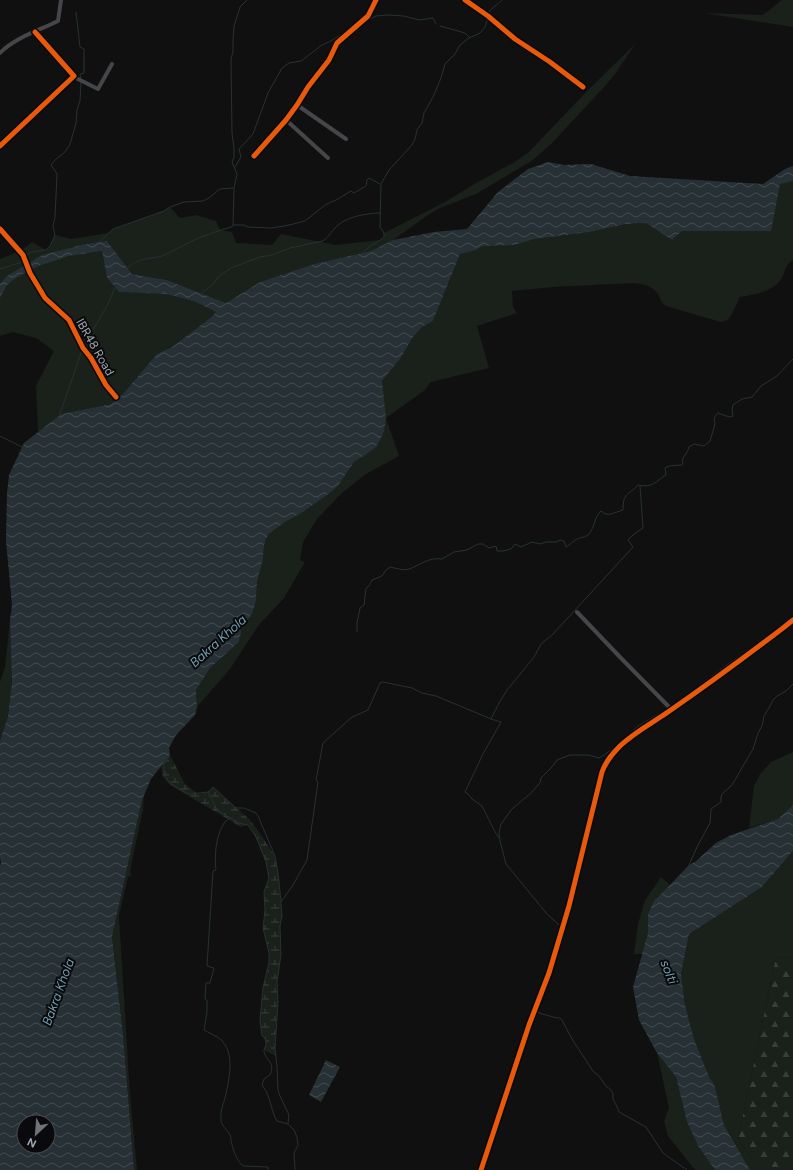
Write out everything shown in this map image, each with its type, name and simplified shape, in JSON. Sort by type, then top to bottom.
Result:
[{"type":"street","points":[[0,53],[12,43],[58,21],[61,0]]},
{"type":"street","points":[[254,156],[286,120],[297,105],[308,87],[329,60],[336,43],[368,16],[376,0]]},
{"type":"street","points":[[465,0],[488,16],[515,39],[550,62],[583,87]]},
{"type":"street","points":[[35,32],[74,77],[98,89],[112,64]]},
{"type":"street","points":[[0,146],[74,77]]},
{"type":"street","points":[[297,105],[346,139]]},
{"type":"street","points":[[286,120],[328,158]]},
{"type":"street","name":"IBR48 Road","points":[[0,229],[20,251],[29,271],[45,298],[69,320],[83,348],[91,358],[106,385],[116,397]]},
{"type":"street","points":[[577,612],[672,710]]},
{"type":"street","points":[[481,1170],[527,1032],[549,973],[569,906],[605,765],[608,759],[634,734],[672,710],[793,620]]},
{"type":"green space","points":[[782,0],[793,0],[793,27],[704,13],[763,15]]},
{"type":"green space","points":[[636,43],[606,85],[552,143],[533,160],[476,194],[440,208],[393,240],[371,251],[314,264],[260,282],[226,303],[167,280],[132,274],[107,241],[53,252],[27,263],[7,276],[0,283],[0,259],[20,251],[32,242],[46,250],[50,246],[55,235],[71,239],[108,233],[113,229],[164,211],[170,207],[180,218],[196,215],[216,221],[220,230],[232,232],[236,243],[272,245],[281,234],[336,245],[380,240],[384,237],[384,233],[445,202],[513,163],[530,151],[587,91]]},
{"type":"green space","points":[[793,181],[793,260],[788,264],[779,282],[771,288],[740,297],[728,320],[721,322],[666,306],[662,303],[657,293],[652,288],[647,285],[637,283],[553,287],[512,291],[513,307],[517,313],[477,326],[489,368],[431,382],[425,390],[386,418],[399,456],[366,474],[342,493],[317,519],[303,542],[300,560],[305,562],[284,598],[258,626],[230,669],[197,707],[196,690],[210,668],[239,642],[242,627],[252,614],[256,601],[257,582],[266,539],[269,534],[285,522],[303,512],[330,493],[338,486],[354,462],[376,447],[382,381],[400,359],[413,337],[422,327],[433,321],[460,254],[476,250],[483,246],[514,245],[535,239],[590,232],[626,224],[646,223],[672,240],[682,231],[770,231],[780,183]]},
{"type":"green space","points":[[102,251],[107,278],[119,292],[166,294],[196,302],[216,312],[172,347],[157,354],[121,396],[111,404],[61,414],[38,432],[36,386],[54,351],[36,338],[13,332],[0,336],[0,298],[7,285],[28,270],[43,263],[69,256]]},
{"type":"green space","points":[[10,620],[12,666],[11,697],[9,712],[0,741],[0,682],[5,667]]},
{"type":"green space","points":[[793,752],[793,805],[778,819],[749,828],[754,786],[760,774],[771,762]]},
{"type":"green space","points":[[170,755],[185,784],[198,794],[208,792],[213,787],[250,820],[275,856],[282,916],[280,927],[281,955],[277,982],[278,1002],[275,1048],[276,1056],[264,1050],[266,1044],[265,1038],[262,1036],[260,1021],[263,987],[269,963],[269,953],[263,928],[265,911],[264,892],[269,878],[266,862],[256,837],[248,825],[241,827],[170,785],[163,777],[161,767]]},
{"type":"green space","points":[[144,795],[143,810],[130,871],[131,876],[128,877],[119,916],[130,1095],[137,1170],[134,1170],[123,1034],[112,937]]},
{"type":"green space","points":[[793,851],[793,957],[776,958],[738,1139],[759,1170],[750,1170],[724,1125],[714,1085],[710,1079],[694,1039],[685,1005],[681,974],[689,934],[762,887]]},
{"type":"green space","points":[[661,877],[670,885],[659,896],[648,913],[648,933],[643,954],[634,954],[638,924],[645,900]]},
{"type":"green space","points":[[793,957],[793,1170],[759,1170],[738,1139],[776,958]]},
{"type":"green space","points":[[657,1053],[676,1077],[687,1122],[698,1146],[715,1170],[695,1170],[668,1136],[664,1121],[669,1108]]},
{"type":"water","name":"Bakra Khola","points":[[548,162],[564,165],[591,164],[630,176],[763,184],[785,169],[793,166],[793,181],[780,184],[771,231],[682,231],[672,240],[646,223],[626,224],[590,232],[535,239],[514,245],[483,246],[476,250],[460,254],[433,321],[422,327],[413,337],[400,359],[382,381],[386,418],[384,431],[376,447],[354,462],[338,486],[330,493],[269,534],[264,546],[263,559],[257,582],[256,601],[252,614],[242,627],[239,642],[210,668],[196,690],[197,707],[195,715],[176,735],[169,748],[170,755],[151,779],[142,800],[112,937],[123,1034],[134,1170],[0,1170],[0,741],[8,716],[12,682],[10,620],[12,605],[6,541],[9,475],[24,443],[61,414],[111,404],[121,396],[157,354],[172,347],[216,312],[196,302],[166,294],[119,292],[107,278],[102,251],[69,256],[38,266],[16,278],[7,285],[0,298],[0,283],[7,276],[40,256],[82,245],[107,241],[132,274],[167,280],[226,303],[260,282],[314,264],[371,251],[393,240],[434,232],[467,229],[498,192],[528,169]]},
{"type":"water","name":"solti","points":[[793,805],[793,851],[762,887],[689,934],[681,974],[685,1005],[694,1039],[710,1079],[714,1084],[724,1125],[750,1170],[715,1170],[698,1146],[687,1122],[676,1077],[657,1053],[639,1020],[633,987],[648,933],[648,914],[654,901],[689,865],[695,862],[716,843],[731,835],[778,819]]},
{"type":"water","points":[[326,1060],[340,1067],[321,1102],[309,1095]]},
{"type":"waterway","points":[[127,269],[136,262],[160,257],[195,240],[233,226],[234,188],[237,174],[232,162],[234,157],[234,148],[232,133],[231,59],[233,51],[234,26],[240,7],[247,0]]},
{"type":"waterway","points":[[488,14],[490,10],[502,0]]},
{"type":"waterway","points":[[76,12],[80,47],[84,49],[84,73],[80,74],[81,79]]},
{"type":"waterway","points":[[363,23],[376,16],[389,15],[404,16],[419,20],[433,18],[436,24]]},
{"type":"waterway","points":[[361,255],[369,247],[384,237],[384,233],[380,227],[381,184],[389,170],[412,145],[417,130],[422,123],[424,113],[441,78],[445,64],[455,54],[460,45],[469,38],[480,33],[485,27],[488,17]]},
{"type":"waterway","points":[[440,26],[465,33],[469,37]]},
{"type":"waterway","points":[[235,167],[241,157],[239,149],[253,134],[268,93],[282,68],[289,63],[301,61],[322,45],[344,33]]},
{"type":"waterway","points":[[26,255],[32,252],[46,250],[50,246],[55,235],[53,226],[55,217],[57,174],[51,165],[64,153],[71,141],[80,101],[81,82]]},
{"type":"waterway","points":[[233,225],[271,228],[305,221],[325,205],[351,191],[354,193],[366,186],[369,178],[380,184]]},
{"type":"waterway","points":[[99,242],[113,229],[164,211],[184,202],[203,201],[220,189],[233,188]]},
{"type":"waterway","points":[[201,294],[213,284],[219,276],[231,268],[290,248],[323,241],[342,222],[363,215],[380,213]]},
{"type":"waterway","points":[[0,269],[22,262]]},
{"type":"waterway","points":[[84,345],[107,306],[115,288]]},
{"type":"waterway","points":[[59,417],[82,350]]},
{"type":"waterway","points":[[357,632],[360,608],[364,605],[366,588],[372,580],[382,576],[390,567],[407,570],[429,560],[442,559],[454,552],[467,550],[478,544],[483,544],[489,548],[496,546],[497,551],[503,551],[511,549],[515,544],[521,547],[532,542],[540,544],[561,540],[564,541],[566,547],[577,539],[588,535],[601,511],[609,514],[623,510],[625,497],[634,488],[638,485],[647,486],[654,484],[666,475],[665,468],[669,466],[682,465],[682,460],[689,447],[694,444],[704,446],[710,441],[715,424],[714,419],[718,413],[729,417],[733,416],[733,405],[742,399],[752,397],[761,386],[777,376],[793,359]]},
{"type":"waterway","points":[[0,436],[22,447]]},
{"type":"waterway","points":[[499,838],[482,806],[465,792],[483,754],[501,722],[491,719],[507,690],[534,657],[541,644],[553,634],[633,547],[628,540],[643,528],[640,486]]},
{"type":"waterway","points":[[671,706],[691,693],[793,616]]},
{"type":"waterway","points":[[666,716],[754,654],[793,623]]},
{"type":"waterway","points":[[288,1123],[289,1115],[278,1090],[275,1048],[278,1002],[277,982],[281,955],[281,902],[293,885],[307,860],[318,782],[316,780],[323,743],[352,717],[368,710],[380,683],[383,682],[412,688],[422,693],[436,696],[491,719]]},
{"type":"waterway","points":[[689,865],[710,823],[711,809],[721,802],[722,794],[732,785],[753,749],[762,726],[764,716],[773,700],[793,684]]},
{"type":"waterway","points":[[562,926],[547,914],[506,864],[500,841],[499,833],[501,824],[512,809],[531,793],[540,783],[541,778],[557,760],[570,755],[588,755],[599,758],[617,746],[638,726],[669,708]]},
{"type":"waterway","points":[[614,756],[633,738]]},
{"type":"waterway","points":[[169,756],[164,764],[164,775],[171,784],[186,793],[191,794],[208,792],[217,810],[238,823],[248,825],[256,837],[266,862],[269,878],[264,892],[265,911],[263,928],[269,953],[269,963],[263,987],[260,1021],[262,1036],[265,1038],[266,1043],[264,1051],[271,1064],[272,1071],[270,1075],[264,1079],[262,1085],[265,1089],[277,1121],[288,1124],[294,1130],[297,1137],[298,1145],[294,1153],[295,1170]]},
{"type":"waterway","points":[[567,923],[607,765]]},
{"type":"waterway","points":[[208,792],[213,787],[236,808],[244,808],[256,813],[275,856],[281,901]]},
{"type":"waterway","points":[[230,818],[224,823],[217,841],[215,853],[216,870],[213,871],[207,966],[214,968],[210,983],[206,983],[205,998],[207,1001],[207,1012],[204,1030],[220,1039],[228,1051],[230,1067],[225,1098],[221,1111],[221,1121],[229,1133],[235,1154],[243,1166],[268,1167],[268,1170]]},
{"type":"waterway","points":[[552,971],[565,927]]},
{"type":"waterway","points":[[543,994],[538,1008],[539,1013],[560,1018],[562,1020],[572,1039],[593,1071],[611,1090],[619,1112],[646,1127],[663,1153],[687,1170]]},
{"type":"cycle path","points":[[254,156],[286,120],[308,87],[329,60],[337,43],[368,16],[376,0]]},
{"type":"cycle path","points":[[465,0],[488,16],[515,39],[550,62],[583,87]]},
{"type":"cycle path","points":[[0,146],[74,76],[35,32]]},
{"type":"cycle path","points":[[0,229],[23,255],[30,273],[45,298],[69,320],[83,348],[91,358],[106,385],[116,397]]},
{"type":"cycle path","points":[[481,1170],[529,1025],[549,973],[569,906],[605,764],[615,751],[632,736],[712,681],[793,620]]}]
